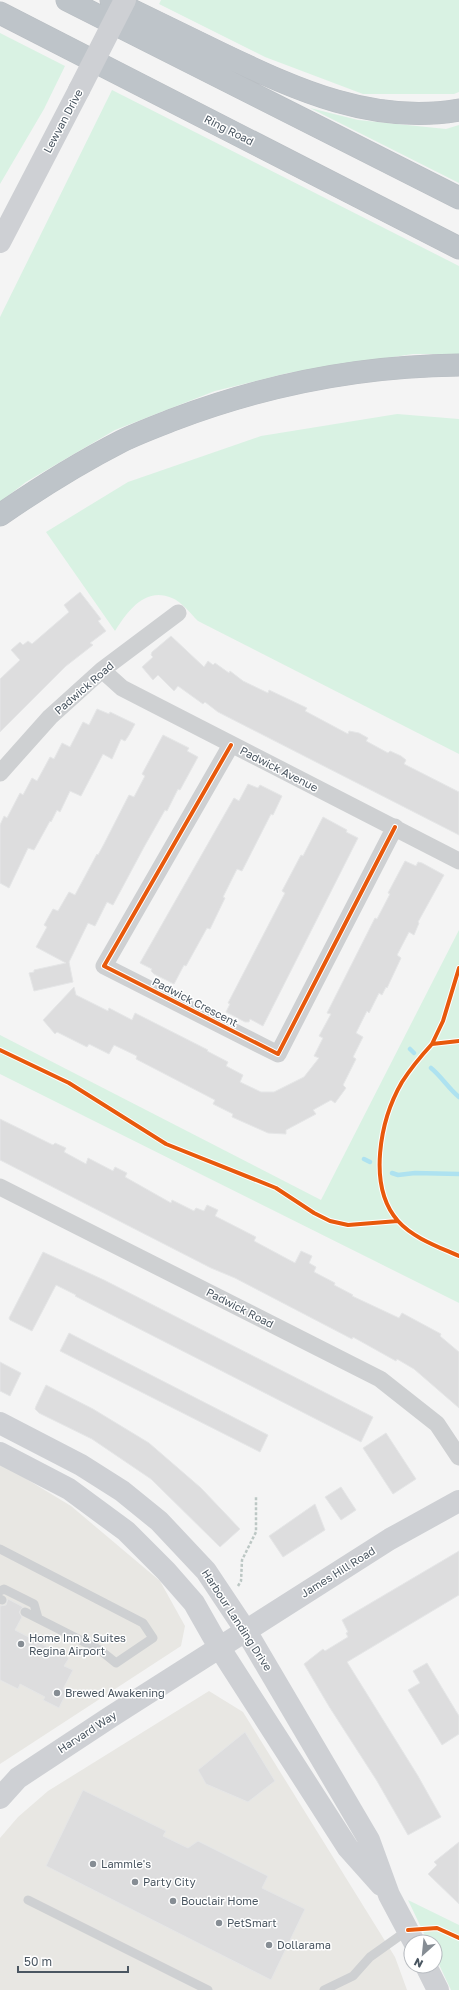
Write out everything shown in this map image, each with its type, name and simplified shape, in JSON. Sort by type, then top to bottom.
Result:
[{"type":"highway","points":[[67,0],[459,198]]},
{"type":"highway","points":[[110,0],[250,67],[321,97],[359,108],[388,112],[436,114],[459,110]]},
{"type":"highway","name":"Ring Road","points":[[0,13],[459,248]]},
{"type":"highway","points":[[0,515],[62,474],[122,441],[224,402],[309,381],[376,370],[419,366],[459,365]]},
{"type":"street","name":"Lewvan Drive","points":[[0,242],[125,0]]},
{"type":"street","name":"Padwick Road","points":[[0,773],[50,717],[102,670],[178,613]]},
{"type":"street","name":"Padwick Avenue","points":[[102,670],[122,688],[459,861]]},
{"type":"street","name":"Padwick Crescent","points":[[231,745],[104,966],[278,1054],[395,827]]},
{"type":"street","name":"Padwick Road","points":[[0,1187],[380,1379],[437,1424],[459,1457]]},
{"type":"street","name":"Harbour Landing Drive","points":[[0,1424],[100,1477],[140,1505],[159,1520],[189,1550],[206,1570],[246,1631],[369,1840],[389,1895],[410,1934]]},
{"type":"street","name":"Harbour Landing Drive","points":[[0,1453],[69,1489],[126,1531],[152,1555],[194,1603],[219,1647],[348,1848],[389,1895]]},
{"type":"street","name":"James Hill Road","points":[[219,1647],[390,1539],[459,1502]]},
{"type":"street","name":"Harvard Way","points":[[0,1798],[18,1778],[44,1759],[219,1647]]},
{"type":"street","points":[[430,1974],[438,1990]]},
{"type":"lane","points":[[0,1549],[143,1623],[153,1638],[116,1663],[100,1650],[25,1612]]},
{"type":"lane","points":[[1,1597],[4,1589],[34,1604],[38,1618]]},
{"type":"lane","points":[[28,1900],[208,1990]]},
{"type":"lane","points":[[324,1990],[353,1976],[370,1957],[403,1940]]},
{"type":"path","points":[[226,1600],[241,1581],[242,1560],[256,1532],[256,1496]]},
{"type":"shaded area","points":[[0,1463],[71,1506],[160,1581],[185,1626],[181,1646],[0,1764]]},
{"type":"shaded area","points":[[209,1691],[243,1712],[395,1957],[407,1990],[0,1990],[0,1838],[18,1817],[48,1791]]},
{"type":"green space","points":[[161,0],[459,0],[459,92],[454,94],[363,94],[265,57],[159,4]]},
{"type":"green space","points":[[0,33],[65,66],[44,109],[0,184]]},
{"type":"green space","points":[[112,90],[459,266],[459,354],[413,354],[288,373],[215,391],[115,430],[26,482],[0,502],[0,317]]},
{"type":"green space","points":[[310,108],[358,120],[446,129],[459,125],[459,183]]},
{"type":"green space","points":[[397,414],[459,419],[459,754],[198,621],[183,605],[172,598],[162,595],[153,595],[145,598],[131,609],[115,631],[46,532],[128,482],[261,436]]},
{"type":"green space","points":[[459,930],[459,1303],[0,1074],[0,1035],[321,1200]]},
{"type":"green space","points":[[408,1900],[459,1925],[459,1990],[451,1990],[443,1973],[443,1934],[424,1934]]},
{"type":"building","points":[[80,592],[101,619],[98,621],[106,631],[90,643],[93,645],[66,666],[0,732],[0,679],[20,660],[11,650],[20,642],[23,645],[28,641],[32,644],[69,612],[64,605]]},
{"type":"building","points":[[171,636],[204,667],[208,661],[213,665],[215,663],[229,673],[230,671],[243,681],[268,693],[269,690],[307,708],[305,711],[348,734],[349,731],[359,733],[368,738],[366,741],[388,753],[390,751],[401,756],[406,760],[404,764],[459,792],[459,835],[218,712],[205,702],[203,704],[178,686],[174,691],[158,675],[153,680],[142,667],[153,657],[151,655],[152,652]]},
{"type":"building","points":[[97,709],[109,714],[110,712],[135,724],[125,741],[121,739],[112,759],[103,754],[81,796],[70,791],[60,812],[57,810],[34,850],[28,848],[9,888],[0,883],[0,825],[4,816],[7,818],[20,793],[23,795],[32,778],[37,781],[50,757],[54,759],[62,743],[70,747],[83,722],[89,725]]},
{"type":"building","points":[[163,735],[189,748],[187,751],[198,757],[180,790],[178,789],[167,811],[165,810],[113,905],[107,902],[95,926],[88,923],[69,962],[73,982],[34,991],[29,973],[34,972],[34,970],[66,963],[36,947],[47,927],[44,925],[53,909],[58,911],[69,892],[75,895],[104,844],[129,795],[134,797],[145,776],[142,774]]},
{"type":"building","points":[[248,784],[258,788],[260,785],[282,796],[273,815],[271,814],[242,871],[237,869],[223,897],[225,898],[210,929],[207,928],[186,966],[184,965],[174,984],[154,974],[151,971],[152,969],[140,963],[234,798],[239,801]]},
{"type":"building","points":[[323,817],[347,830],[346,832],[358,838],[263,1026],[250,1019],[249,1022],[245,1022],[226,1012],[230,1004],[228,1003],[285,893],[282,891],[301,855],[303,856]]},
{"type":"building","points":[[405,861],[416,866],[418,862],[422,863],[444,875],[418,922],[419,923],[414,935],[409,932],[397,955],[401,958],[387,988],[386,987],[382,995],[379,993],[369,1013],[367,1011],[356,1033],[363,1037],[353,1057],[356,1059],[343,1085],[346,1088],[335,1103],[331,1100],[313,1110],[316,1114],[286,1130],[286,1134],[268,1133],[232,1117],[233,1114],[213,1104],[215,1100],[136,1059],[137,1056],[114,1045],[109,1054],[89,1044],[87,1047],[57,1032],[55,1034],[43,1020],[74,987],[76,995],[108,1011],[109,1008],[132,1020],[135,1013],[208,1050],[207,1051],[228,1062],[226,1066],[243,1075],[240,1082],[261,1092],[274,1092],[304,1077],[319,1058],[314,1056],[323,1038],[319,1036],[331,1014],[327,1013],[375,918],[377,919],[390,894],[388,893]]},
{"type":"building","points":[[0,1119],[53,1145],[55,1143],[66,1148],[64,1152],[86,1164],[88,1158],[113,1171],[115,1167],[127,1173],[125,1177],[171,1203],[172,1200],[194,1211],[196,1208],[204,1211],[207,1205],[218,1210],[215,1216],[256,1237],[254,1241],[295,1263],[301,1251],[312,1256],[309,1263],[316,1267],[314,1272],[335,1283],[334,1285],[353,1295],[352,1296],[399,1318],[402,1313],[441,1334],[440,1336],[459,1352],[459,1408],[414,1369],[397,1359],[396,1361],[353,1337],[352,1339],[235,1278],[211,1268],[0,1160]]},
{"type":"building","points":[[43,1252],[104,1280],[373,1417],[361,1442],[56,1285],[32,1331],[10,1320],[9,1318]]},
{"type":"building","points":[[69,1333],[268,1435],[260,1452],[60,1351]]},
{"type":"building","points":[[0,1362],[21,1373],[10,1396],[0,1391]]},
{"type":"building","points":[[46,1385],[93,1409],[149,1443],[201,1488],[240,1529],[220,1547],[151,1479],[92,1439],[39,1413],[35,1409]]},
{"type":"building","points":[[386,1433],[416,1479],[393,1494],[363,1448]]},
{"type":"building","points":[[341,1487],[356,1510],[341,1520],[325,1497]]},
{"type":"building","points":[[315,1504],[325,1530],[283,1557],[269,1536]]},
{"type":"building","points":[[459,1551],[459,1595],[347,1662],[418,1776],[441,1817],[408,1835],[377,1781],[330,1708],[304,1664],[323,1649],[325,1651],[348,1637],[346,1633],[348,1632],[342,1620]]},
{"type":"building","name":"Home Inn & Suites Regina Airport","points":[[8,1599],[23,1607],[19,1612],[22,1617],[15,1630],[69,1658],[64,1666],[73,1670],[63,1689],[67,1691],[59,1708],[43,1700],[45,1697],[20,1684],[18,1689],[0,1680],[0,1606],[6,1605]]},
{"type":"building","points":[[427,1663],[459,1716],[459,1734],[442,1745],[408,1690],[420,1683],[413,1671]]},
{"type":"building","points":[[245,1732],[275,1781],[248,1802],[206,1784],[198,1770]]},
{"type":"building","points":[[83,1790],[166,1831],[163,1836],[188,1848],[198,1841],[268,1876],[262,1888],[305,1909],[271,1980],[46,1866]]},
{"type":"building","points":[[459,1842],[459,1904],[428,1874],[437,1865],[434,1862]]},
{"type":"waterway","points":[[410,1049],[414,1053]]},
{"type":"waterway","points":[[431,1068],[459,1097]]},
{"type":"waterway","points":[[364,1159],[370,1162]]},
{"type":"waterway","points":[[392,1173],[398,1175],[415,1173],[459,1174]]},
{"type":"cycle path","points":[[231,745],[104,966],[278,1054],[395,827]]},
{"type":"cycle path","points":[[432,1044],[443,1021],[459,968]]},
{"type":"cycle path","points":[[459,1041],[432,1044],[416,1062],[402,1082],[394,1097],[383,1133],[380,1153],[382,1190],[388,1207],[398,1221],[419,1237],[459,1256]]},
{"type":"cycle path","points":[[0,1050],[69,1083],[166,1144],[276,1188],[314,1213],[330,1221],[348,1225],[398,1221]]},
{"type":"cycle path","points":[[408,1930],[437,1928],[459,1938]]},
{"type":"place","name":"Home Inn & Suites Regina Airport","points":[[21,1644]]},
{"type":"place","name":"Brewed Awakening","points":[[57,1693]]},
{"type":"place","name":"Lammle's","points":[[93,1864]]},
{"type":"place","name":"Party City","points":[[135,1882]]},
{"type":"place","name":"Bouclair Home","points":[[173,1901]]},
{"type":"place","name":"PetSmart","points":[[219,1923]]},
{"type":"place","name":"Dollarama","points":[[269,1945]]}]
